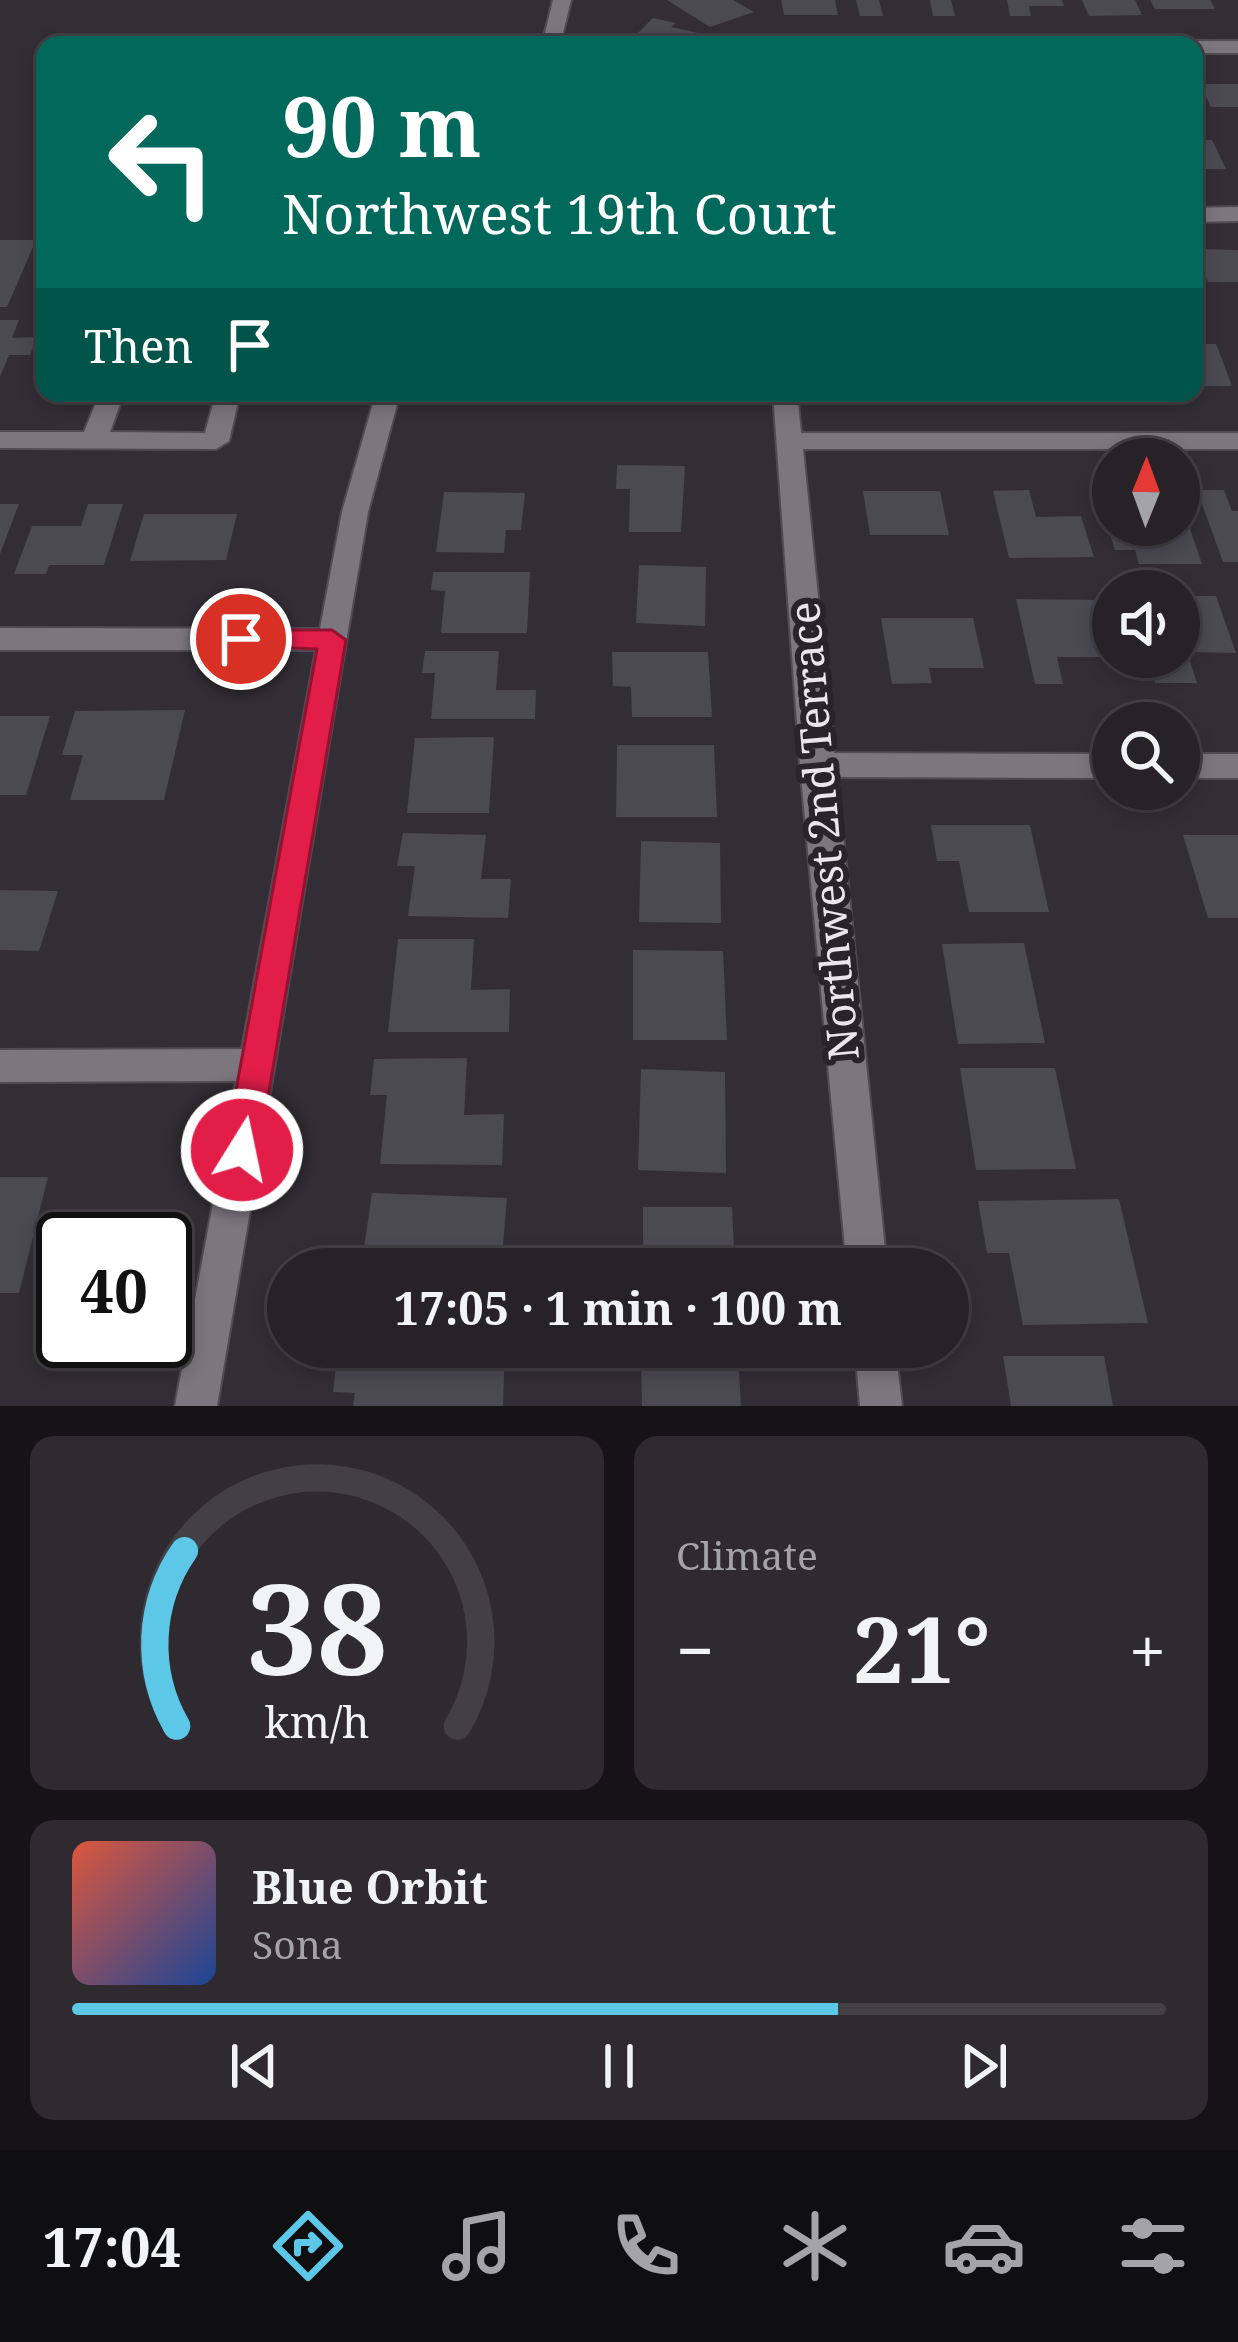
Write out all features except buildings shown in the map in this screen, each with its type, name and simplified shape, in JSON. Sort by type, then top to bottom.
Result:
[{"type":"street","points":[[553,36],[562,0]]},
{"type":"street","points":[[1203,47],[1238,47]]},
{"type":"street","points":[[1203,214],[1238,214]]},
{"type":"street","points":[[94,440],[109,402]]},
{"type":"street","points":[[0,440],[216,441],[226,402]]},
{"type":"street","points":[[196,1406],[332,640],[370,444],[385,402]]},
{"type":"street","name":"Northwest 2nd Terrace","points":[[785,402],[865,1248]]},
{"type":"street","points":[[789,440],[1238,441]]},
{"type":"street","points":[[0,639],[332,640]]},
{"type":"street","points":[[816,765],[1092,766]]},
{"type":"street","points":[[1200,766],[1238,766]]},
{"type":"street","points":[[0,1066],[258,1065]]},
{"type":"street","points":[[877,1368],[881,1406]]},
{"type":"route","points":[[241,639],[332,640],[242,1150]]}]
